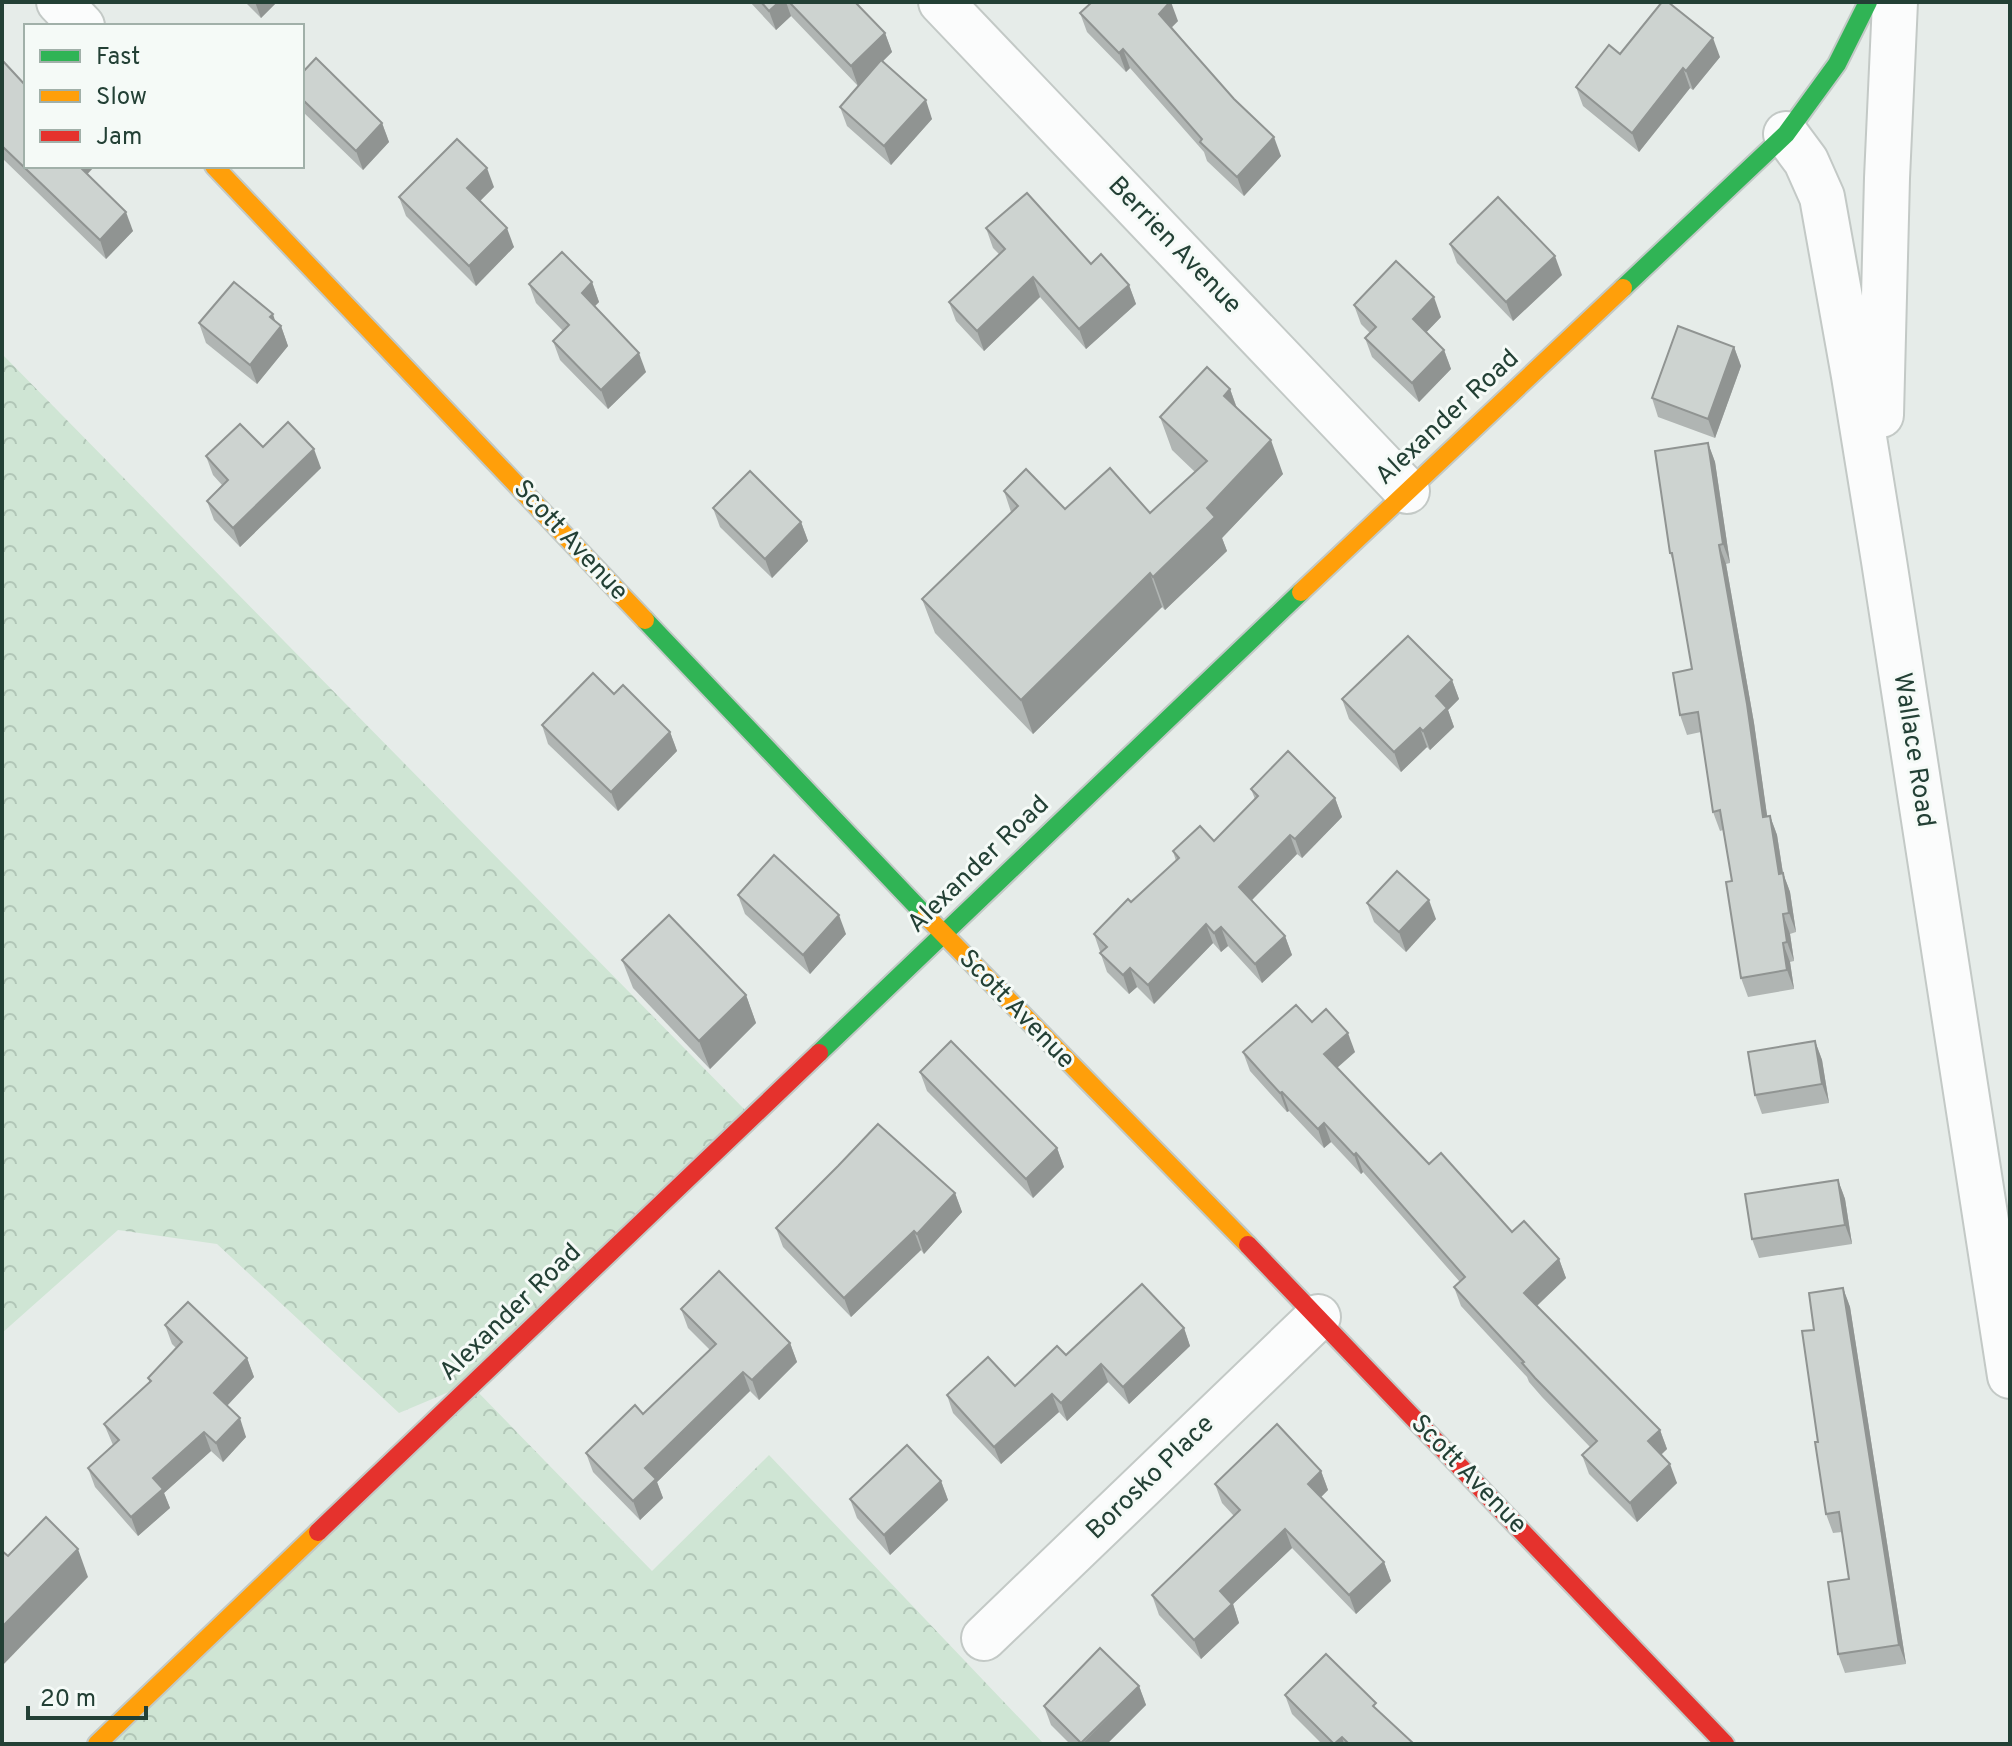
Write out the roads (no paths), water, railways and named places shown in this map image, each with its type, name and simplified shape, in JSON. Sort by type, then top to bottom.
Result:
[{"type":"street","points":[[59,2],[80,24]]},
{"type":"street","name":"Berrien Avenue","points":[[941,2],[1407,491]]},
{"type":"street","name":"Alexander Road","points":[[97,1744],[1407,491],[1786,134],[1837,64],[1868,2]]},
{"type":"street","points":[[1884,561],[1880,475],[1882,331],[1895,2]]},
{"type":"street","name":"Wallace Road","points":[[1786,134],[1806,161],[1822,197],[1884,561],[2010,1376]]},
{"type":"street","name":"Scott Avenue","points":[[216,168],[943,935],[1318,1317],[1725,1744]]},
{"type":"street","name":"Borosko Place","points":[[984,1638],[1318,1317]]}]
